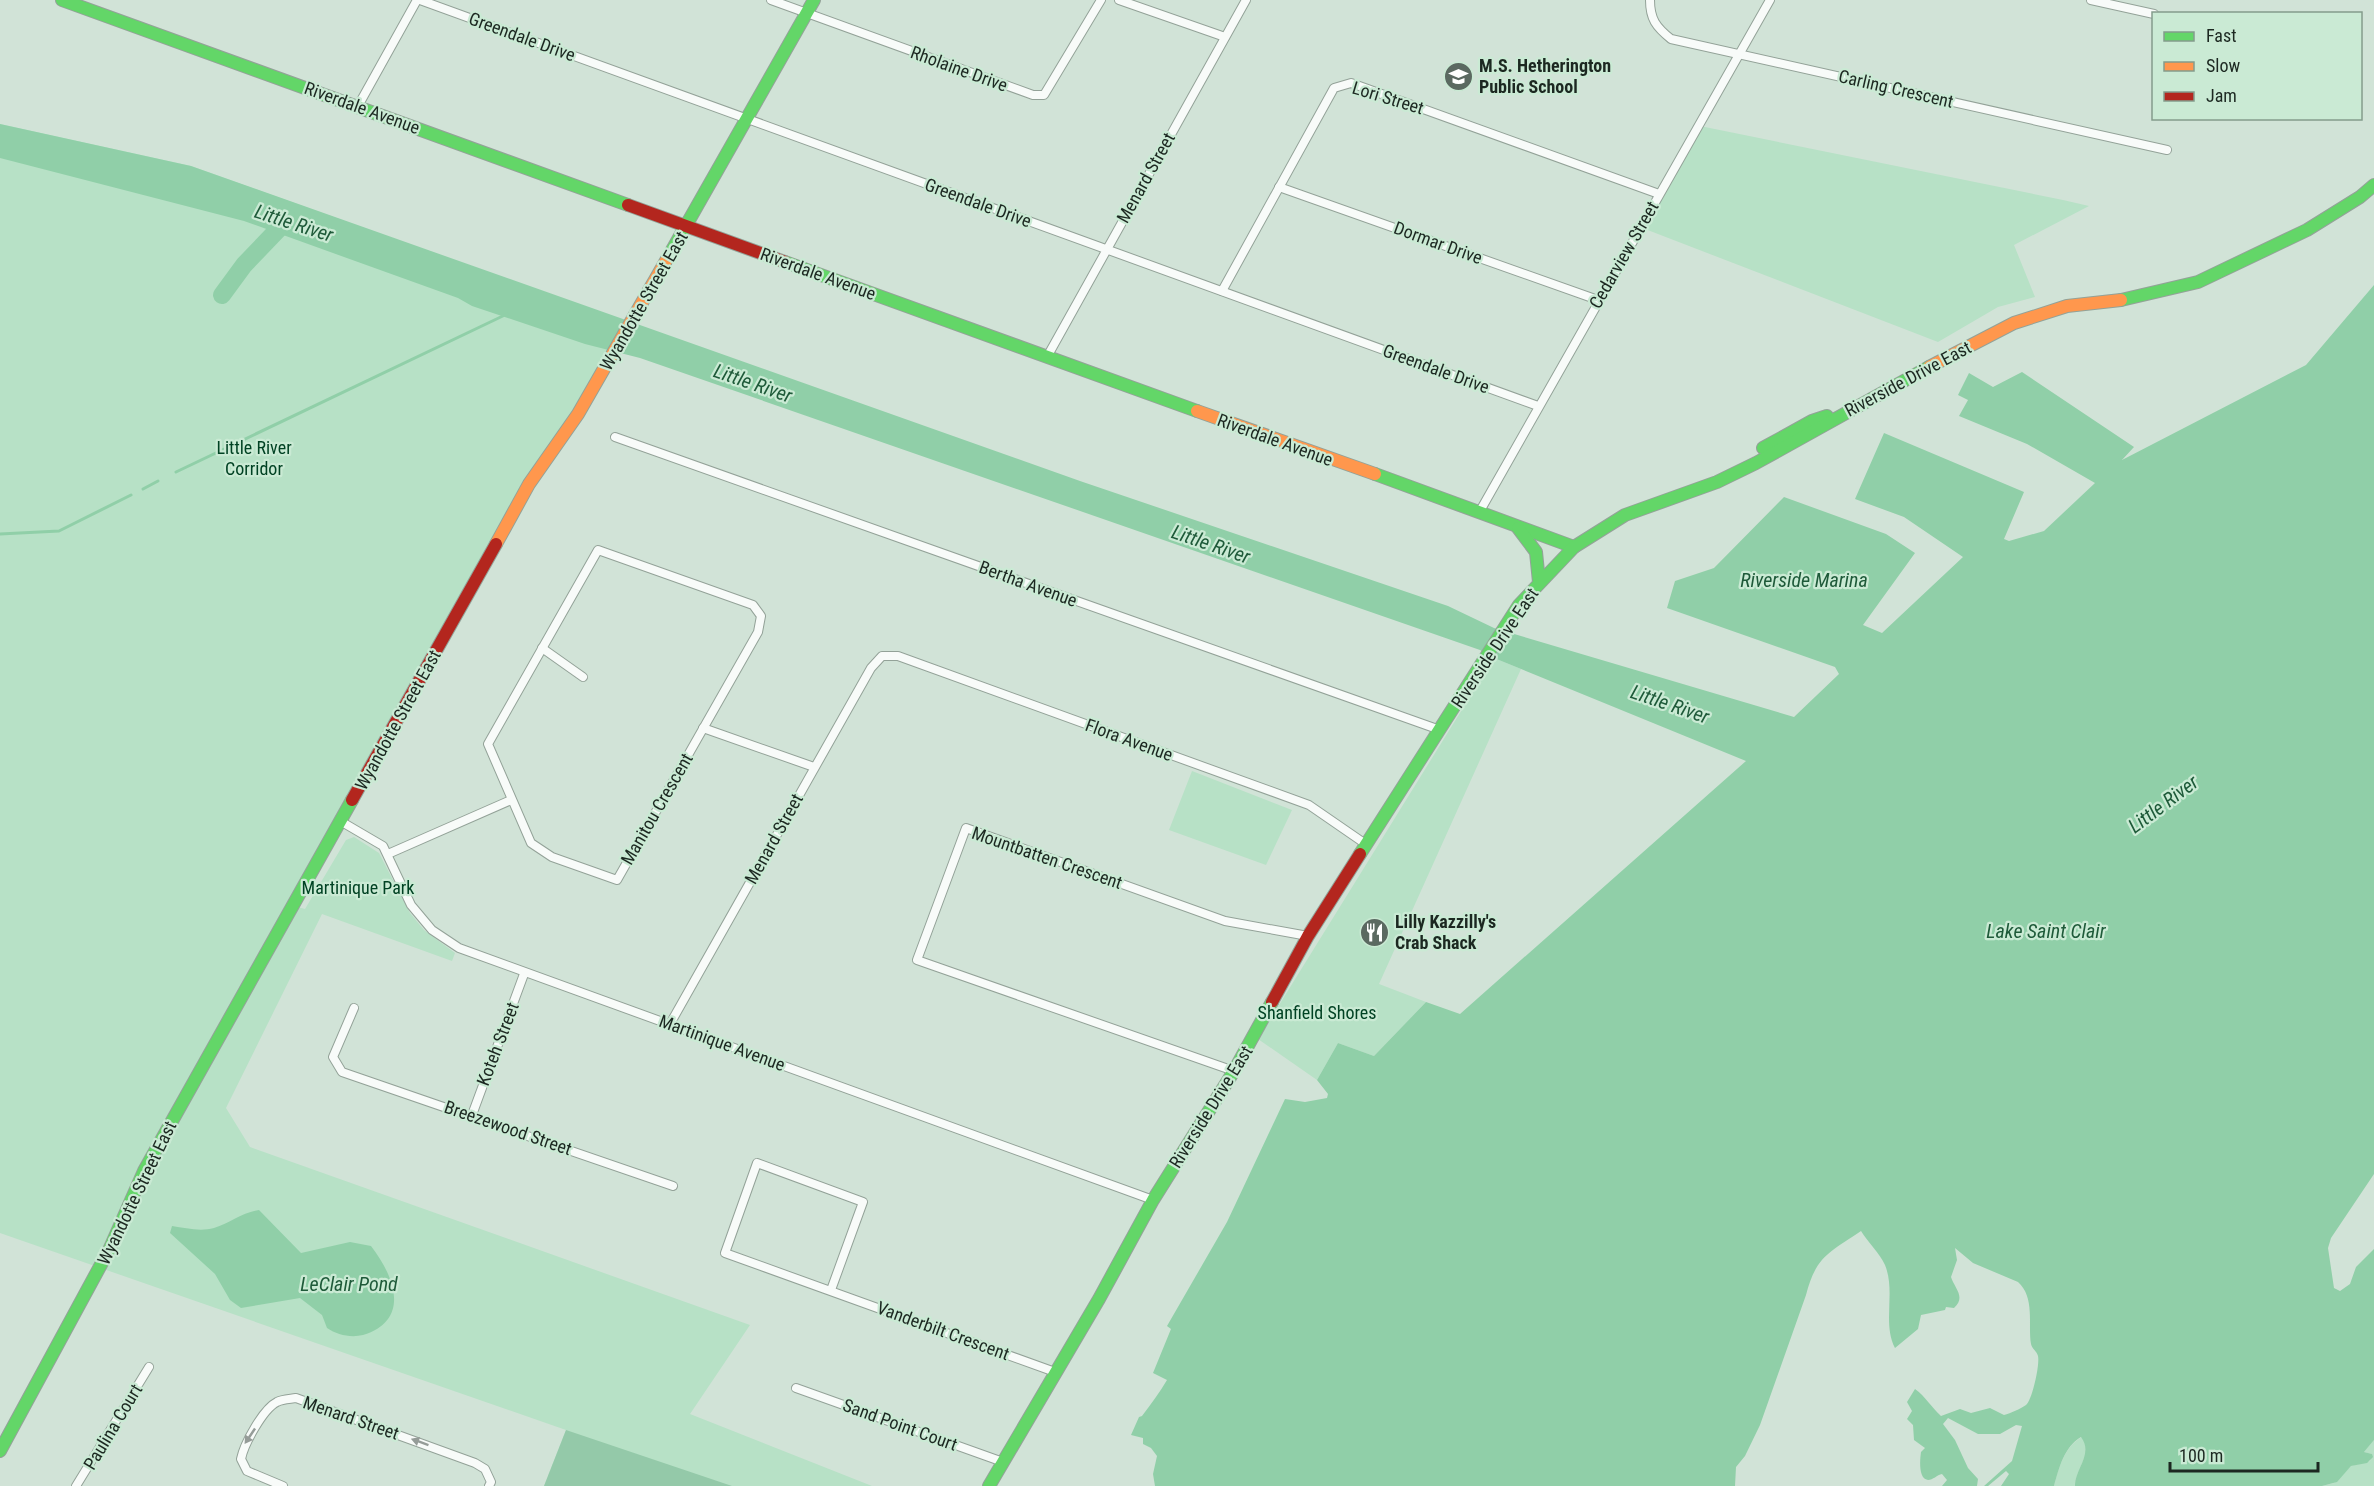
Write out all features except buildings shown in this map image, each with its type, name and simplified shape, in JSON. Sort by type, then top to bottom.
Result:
[{"type":"street","name":"Riverdale Avenue","points":[[62,0],[1575,547]]},
{"type":"street","points":[[358,106],[418,0]]},
{"type":"street","name":"Greendale Drive","points":[[418,0],[1538,406]]},
{"type":"street","name":"Rholaine Drive","points":[[771,0],[1032,95],[1044,95],[1101,0]]},
{"type":"street","name":"Wyandotte Street East","points":[[0,1451],[111,1248],[144,1171],[342,822],[529,484],[578,414],[814,0]]},
{"type":"street","points":[[1119,0],[1225,37]]},
{"type":"street","name":"Menard Street","points":[[1047,357],[1246,0]]},
{"type":"street","name":"Carling Crescent","points":[[1650,0],[1650,15],[1656,28],[1671,39],[2167,150]]},
{"type":"street","name":"Cedarview Street","points":[[1480,511],[1598,300],[1741,55],[1770,0]]},
{"type":"street","points":[[2091,0],[2152,14]]},
{"type":"street","name":"Lori Street","points":[[1222,291],[1334,88],[1351,83],[1659,194]]},
{"type":"street","name":"Riverside Drive East","points":[[989,1486],[1153,1200],[1234,1071],[1308,936],[1519,605],[1575,547],[1625,515],[1717,482],[1756,463],[1857,406],[2031,315],[2198,282],[2307,230],[2360,197],[2374,185]]},
{"type":"street","name":"Dormar Drive","points":[[1279,187],[1598,300]]},
{"type":"street","points":[[1763,448],[1812,421],[1857,406]]},
{"type":"street","name":"Bertha Avenue","points":[[615,437],[1440,730]]},
{"type":"street","points":[[1515,525],[1535,545],[1539,555],[1539,582]]},
{"type":"street","name":"Manitou Crescent","points":[[598,550],[753,605],[761,615],[758,632],[703,728],[617,880],[552,857],[531,843],[488,744],[598,550]]},
{"type":"street","points":[[542,648],[583,677]]},
{"type":"street","name":"Menard Street","points":[[670,1024],[871,668],[882,656]]},
{"type":"street","name":"Flora Avenue","points":[[882,656],[898,656],[1309,805],[1367,845]]},
{"type":"street","points":[[703,728],[814,767]]},
{"type":"street","points":[[388,854],[511,800]]},
{"type":"street","name":"Martinique Avenue","points":[[342,822],[383,846],[411,905],[432,930],[459,948],[525,974],[670,1024],[1153,1200]]},
{"type":"street","name":"Mountbatten Crescent","points":[[1234,1071],[917,960],[966,828],[1225,921],[1308,936]]},
{"type":"street","name":"Koteh Street","points":[[472,1115],[525,974]]},
{"type":"street","name":"Breezewood Street","points":[[354,1008],[333,1057],[342,1071],[673,1186]]},
{"type":"street","name":"Vanderbilt Crescent","points":[[831,1290],[863,1202],[757,1164],[725,1253],[1055,1372]]},
{"type":"street","name":"Paulina Court","points":[[76,1486],[149,1367]]},
{"type":"street","name":"Sand Point Court","points":[[796,1388],[1003,1462]]},
{"type":"street","name":"Menard Street","points":[[283,1486],[247,1471],[241,1459],[244,1446],[268,1410],[277,1402],[296,1398],[475,1463],[485,1469],[491,1482],[489,1486]]},
{"type":"green space","name":"Little River Corridor","points":[[0,124],[191,166],[631,324],[529,484],[294,906],[305,909],[346,840],[354,837],[379,853],[410,913],[424,930],[455,953],[452,961],[322,914],[226,1108],[250,1147],[750,1325],[690,1414],[872,1486],[544,1486],[566,1430],[0,1233]]},
{"type":"green space","points":[[1700,126],[2089,206],[2014,245],[2035,297],[1998,307],[1938,342],[1645,229]]},
{"type":"green space","name":"Shanfield Shores","points":[[1494,658],[1521,669],[1379,984],[1426,1002],[1374,1056],[1338,1043],[1317,1080],[1258,1039]]},
{"type":"green space","points":[[1192,771],[1292,810],[1266,865],[1169,830]]},
{"type":"green space","points":[[2082,1437],[2086,1450],[2075,1486],[2054,1486],[2060,1465],[2067,1452]]},
{"type":"green space","points":[[2374,1440],[2374,1486],[2322,1486],[2334,1483],[2351,1466],[2370,1461],[2372,1454],[2364,1452]]},
{"type":"shaded area","points":[[566,1430],[732,1486],[544,1486]]},
{"type":"water","name":"Lake Saint Clair","points":[[0,124],[191,166],[1080,481],[1448,606],[1494,628],[1794,717],[1839,674],[1835,667],[1667,608],[1675,581],[1714,568],[1784,497],[1886,534],[1915,553],[1863,625],[1882,633],[1963,557],[1904,517],[1855,499],[1884,433],[2024,492],[2004,539],[2009,541],[2044,531],[2095,483],[2027,444],[1959,416],[1968,400],[1958,395],[1969,373],[1993,387],[2022,372],[2134,447],[2122,460],[2306,365],[2374,285],[2374,1174],[2331,1238],[2328,1248],[2334,1288],[2340,1291],[2350,1284],[2356,1267],[2374,1249],[2374,1440],[2364,1452],[2372,1454],[2373,1457],[2367,1463],[2351,1466],[2337,1482],[2322,1486],[2075,1486],[2085,1456],[2081,1437],[2066,1452],[2054,1486],[2001,1486],[2009,1474],[2006,1471],[1988,1486],[1984,1486],[2012,1461],[2022,1426],[2016,1425],[2000,1434],[1978,1434],[1948,1418],[1943,1424],[1955,1440],[1968,1468],[1978,1479],[1977,1486],[1942,1486],[1947,1480],[1942,1474],[1930,1480],[1925,1479],[1921,1473],[1920,1464],[1921,1452],[1925,1448],[1914,1440],[1913,1425],[1907,1419],[1912,1411],[1907,1402],[1915,1389],[1941,1416],[1960,1409],[1971,1413],[1990,1408],[2004,1415],[2026,1405],[2033,1390],[2038,1360],[2031,1344],[2027,1295],[2018,1282],[1973,1263],[1955,1248],[1957,1260],[1951,1277],[1959,1297],[1957,1304],[1954,1308],[1946,1307],[1945,1310],[1921,1315],[1918,1329],[1895,1348],[1890,1328],[1888,1275],[1883,1261],[1861,1231],[1825,1257],[1814,1272],[1760,1425],[1745,1456],[1736,1467],[1735,1486],[1155,1486],[1153,1474],[1157,1456],[1151,1448],[1143,1444],[1143,1438],[1131,1435],[1139,1417],[1167,1380],[1153,1373],[1171,1329],[1167,1326],[1227,1222],[1285,1099],[1305,1102],[1327,1098],[1328,1094],[1317,1080],[1338,1043],[1374,1056],[1426,1002],[1460,1014],[1746,761],[1494,658],[1480,650],[640,358],[585,344],[472,306],[458,298],[244,221],[0,158]]},
{"type":"water","name":"LeClair Pond","points":[[259,1210],[301,1253],[350,1242],[371,1246],[380,1258],[392,1284],[393,1308],[388,1319],[378,1328],[363,1335],[349,1336],[327,1328],[322,1315],[300,1298],[241,1308],[230,1300],[215,1274],[170,1233],[172,1226],[204,1230]]},
{"type":"waterway","name":"Little River","points":[[222,295],[244,265],[288,219]]},
{"type":"waterway","points":[[176,472],[507,314]]},
{"type":"waterway","points":[[143,489],[158,481]]},
{"type":"waterway","points":[[0,534],[59,531],[131,495]]},
{"type":"traffic: fast","points":[[62,0],[628,205]]},
{"type":"traffic: fast","points":[[667,259],[814,0]]},
{"type":"traffic: fast","points":[[2121,300],[2198,282],[2307,230],[2360,197],[2374,185]]},
{"type":"traffic: fast","points":[[785,262],[1197,411]]},
{"type":"traffic: fast","points":[[1360,854],[1519,605],[1574,547],[1625,515],[1717,482],[1756,463],[1929,367]]},
{"type":"traffic: fast","points":[[1763,448],[1812,421],[1827,416]]},
{"type":"traffic: fast","points":[[1375,474],[1574,547]]},
{"type":"traffic: fast","points":[[1518,528],[1536,552],[1539,582]]},
{"type":"traffic: fast","points":[[0,1451],[110,1248],[144,1171],[352,800]]},
{"type":"traffic: fast","points":[[989,1486],[1099,1299],[1153,1200],[1234,1071],[1272,1002]]},
{"type":"traffic: slow","points":[[496,544],[529,484],[578,414],[667,259]]},
{"type":"traffic: slow","points":[[1929,367],[2014,323],[2067,306],[2121,300]]},
{"type":"traffic: slow","points":[[1197,411],[1375,474]]},
{"type":"traffic: jam","points":[[628,205],[785,262]]},
{"type":"traffic: jam","points":[[352,800],[496,544]]},
{"type":"traffic: jam","points":[[1272,1002],[1308,936],[1360,854]]},
{"type":"place","name":"M.S. Hetherington Public School","points":[[1458,76]]},
{"type":"place","name":"Lilly Kazzilly's Crab Shack","points":[[1374,932]]},
{"type":"water label","name":"Riverside Marina","points":[[1804,580]]},
{"type":"park label","name":"Martinique Park","points":[[358,888]]}]
